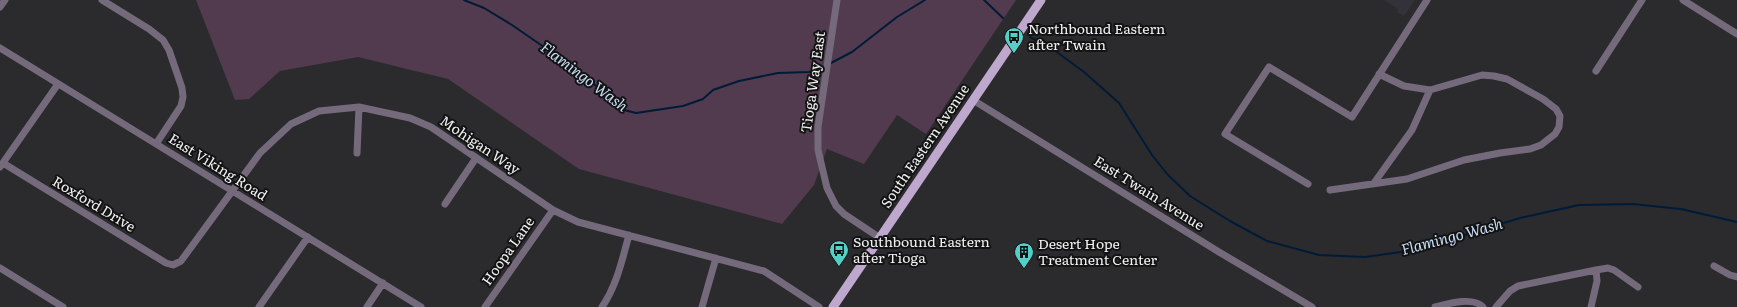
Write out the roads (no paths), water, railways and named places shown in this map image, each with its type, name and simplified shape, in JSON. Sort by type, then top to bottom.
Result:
[{"type":"main road","name":"South Eastern Avenue","points":[[833,307],[1041,0]]},
{"type":"street","points":[[0,6],[5,0]]},
{"type":"street","points":[[102,0],[149,29],[163,40],[169,50],[182,88],[183,97],[181,106],[156,144]]},
{"type":"street","name":"Tioga Way East","points":[[837,0],[818,127],[818,150],[827,188],[836,206],[880,238]]},
{"type":"street","points":[[1308,184],[1225,134],[1269,67],[1352,117],[1427,0]]},
{"type":"street","points":[[1596,71],[1642,0]]},
{"type":"street","points":[[1683,0],[1737,34]]},
{"type":"street","name":"East Viking Road","points":[[0,48],[421,307]]},
{"type":"street","points":[[1330,190],[1407,179],[1464,160],[1500,153],[1530,150],[1541,145],[1555,134],[1559,127],[1560,116],[1556,109],[1543,99],[1507,79],[1482,75],[1430,90],[1404,86],[1379,74]]},
{"type":"street","points":[[1,165],[58,84]]},
{"type":"street","points":[[1374,183],[1412,130],[1430,90]]},
{"type":"street","name":"East Twain Avenue","points":[[973,100],[1219,252],[1312,307]]},
{"type":"street","points":[[357,153],[359,107]]},
{"type":"street","name":"Mohigan Way","points":[[173,265],[181,261],[260,153],[292,124],[319,111],[359,107],[410,118],[430,127],[553,210],[578,222],[629,234],[764,271],[818,307]]},
{"type":"street","points":[[445,204],[476,158]]},
{"type":"street","name":"Roxford Drive","points":[[1,165],[166,263],[173,265]]},
{"type":"street","name":"Hoopa Lane","points":[[485,307],[553,210]]},
{"type":"street","points":[[602,307],[617,279],[629,234]]},
{"type":"street","points":[[259,307],[308,237]]},
{"type":"street","points":[[702,307],[716,258]]},
{"type":"street","points":[[1714,266],[1730,275],[1737,277]]},
{"type":"street","points":[[0,268],[63,307]]},
{"type":"street","points":[[1496,307],[1510,291],[1518,286],[1608,268],[1614,270],[1638,287]]},
{"type":"street","points":[[1592,307],[1597,281],[1596,270]]},
{"type":"street","points":[[367,307],[383,283]]},
{"type":"street","points":[[1435,307],[1462,301],[1480,304],[1483,307]]},
{"type":"waterway","name":"Flamingo Wash","points":[[464,0],[484,8],[512,25],[570,65],[594,84],[611,101],[624,110],[636,113],[683,106],[703,99],[713,90],[739,81],[778,73],[809,72],[825,66]]},
{"type":"waterway","name":"Flamingo Wash","points":[[829,64],[852,52],[897,17],[925,0]]},
{"type":"waterway","name":"Flamingo Wash","points":[[984,0],[1003,18]]},
{"type":"waterway","name":"Flamingo Wash","points":[[1030,37],[1054,50],[1084,72],[1119,103],[1152,155],[1168,175],[1190,196],[1230,221],[1267,241],[1319,255],[1365,257],[1415,250],[1520,218],[1579,205],[1633,204],[1681,209],[1737,222]]},
{"type":"place","name":"Northbound Eastern after Twain","points":[[1014,54]]},
{"type":"place","name":"Southbound Eastern after Tioga","points":[[839,267]]},
{"type":"place","name":"Desert Hope Treatment Center","points":[[1024,269]]}]
